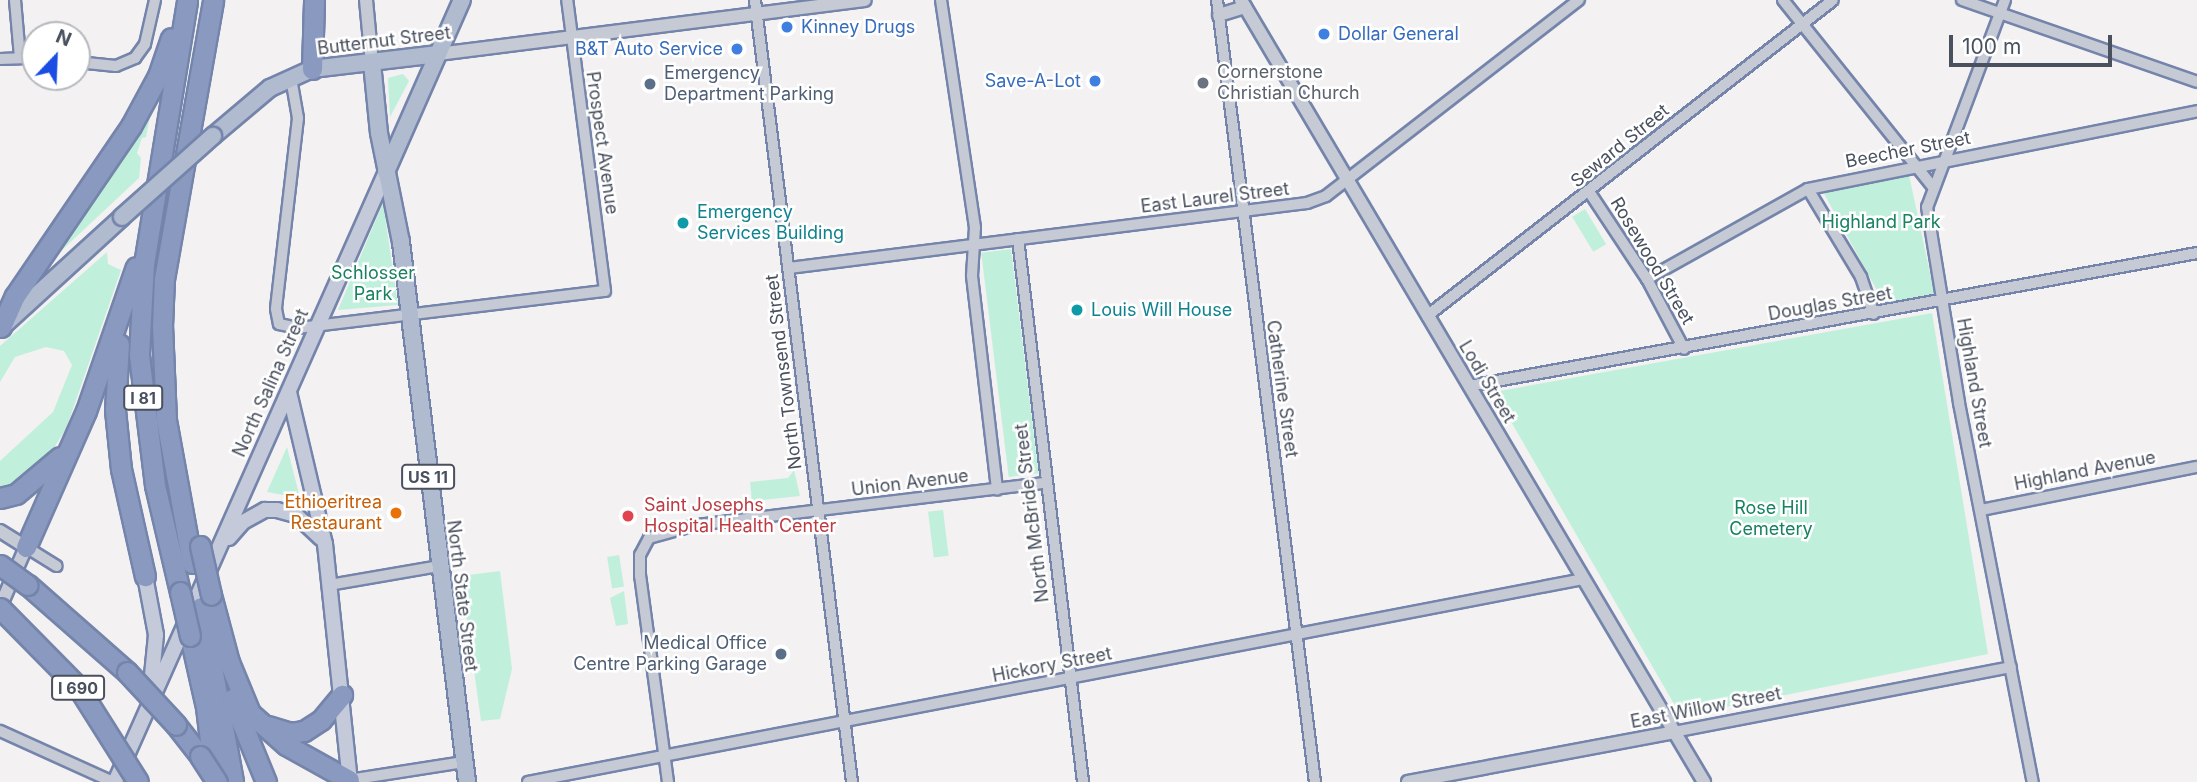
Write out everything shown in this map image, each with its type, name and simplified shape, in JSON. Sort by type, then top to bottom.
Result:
[{"type":"highway","name":"I 81","points":[[186,0],[144,264],[139,355],[155,485],[206,707],[216,782]]},
{"type":"highway","points":[[0,327],[15,296],[131,126],[158,76],[186,0]]},
{"type":"highway","name":"I 81","points":[[206,601],[170,445],[162,326],[164,279],[213,0]]},
{"type":"highway","points":[[312,69],[314,0]]},
{"type":"highway","points":[[26,547],[120,322],[154,202]]},
{"type":"highway","points":[[120,322],[115,410],[118,446],[145,576]]},
{"type":"highway","points":[[0,498],[16,494],[44,475],[71,442]]},
{"type":"highway","name":"I 690","points":[[0,565],[28,585],[127,672],[176,725],[216,782]]},
{"type":"highway","points":[[206,601],[229,662],[256,719],[286,745],[349,781]]},
{"type":"highway","points":[[206,601],[233,782]]},
{"type":"highway","points":[[206,601],[266,782]]},
{"type":"highway","name":"I 690","points":[[0,607],[78,687],[138,782]]},
{"type":"highway","points":[[256,719],[280,731],[304,731],[321,720],[342,695]]},
{"type":"main road","name":"North Salina Street","points":[[114,782],[462,0]]},
{"type":"main road","name":"Butternut Street","points":[[0,327],[250,103],[291,78],[312,69],[438,54]]},
{"type":"main road","name":"North State Street","points":[[372,63],[386,172],[396,203],[467,782]]},
{"type":"main road","points":[[289,392],[325,544],[349,781]]},
{"type":"main road","points":[[212,563],[243,522],[265,510],[296,515],[312,526],[325,544]]},
{"type":"main road","points":[[145,576],[156,635],[147,712]]},
{"type":"street","points":[[0,59],[20,57],[15,0]]},
{"type":"street","points":[[91,63],[116,66],[135,58],[145,44],[155,0]]},
{"type":"street","name":"North State Street","points":[[366,0],[372,63]]},
{"type":"street","name":"Prospect Avenue","points":[[410,314],[605,291],[567,0]]},
{"type":"street","name":"North Townsend Street","points":[[755,0],[852,782]]},
{"type":"street","name":"Butternut Street","points":[[438,54],[865,0]]},
{"type":"street","name":"North McBride Street","points":[[941,0],[970,187],[974,244],[972,276],[997,490]]},
{"type":"street","name":"Catherine Street","points":[[1217,0],[1241,213],[1298,635],[1315,782]]},
{"type":"street","name":"East Laurel Street","points":[[789,268],[1307,204],[1346,180],[1579,0]]},
{"type":"street","points":[[1783,0],[1932,186]]},
{"type":"street","name":"Seward Street","points":[[1427,316],[1590,193],[1833,0]]},
{"type":"street","points":[[1962,0],[2197,82]]},
{"type":"street","name":"Highland Street","points":[[2005,0],[1932,186],[1927,217],[2033,782]]},
{"type":"street","points":[[1219,15],[1243,3]]},
{"type":"street","name":"Lodi Street","points":[[1243,3],[1704,782]]},
{"type":"street","points":[[291,78],[298,118],[276,309],[279,324],[318,326],[410,314]]},
{"type":"street","name":"Beecher Street","points":[[1647,279],[1808,189],[2197,111]]},
{"type":"street","points":[[1808,189],[1861,277],[1874,314]]},
{"type":"street","name":"Rosewood Street","points":[[1590,193],[1647,279],[1684,349]]},
{"type":"street","name":"North McBride Street","points":[[1018,239],[1045,483],[1083,782]]},
{"type":"street","name":"Douglas Street","points":[[1469,386],[1684,349],[2197,253]]},
{"type":"street","name":"Highland Avenue","points":[[1981,509],[2197,467]]},
{"type":"street","name":"Union Avenue","points":[[664,757],[640,576],[642,548],[654,534],[782,515],[1045,483]]},
{"type":"street","points":[[0,531],[57,566]]},
{"type":"street","points":[[0,607],[26,547]]},
{"type":"street","points":[[330,585],[439,566]]},
{"type":"street","name":"Hickory Street","points":[[527,782],[1583,579]]},
{"type":"street","name":"East Willow Street","points":[[1408,782],[2011,667]]},
{"type":"street","points":[[0,732],[114,782]]},
{"type":"street","points":[[664,757],[668,782]]},
{"type":"street","points":[[349,781],[464,762]]},
{"type":"green space","points":[[403,74],[409,81],[390,117],[388,78]]},
{"type":"green space","points":[[153,102],[146,137],[142,138],[137,153],[141,158],[139,178],[30,280]]},
{"type":"green space","name":"Highland Park","points":[[1909,175],[1934,292],[1932,296],[1885,305],[1822,190]]},
{"type":"green space","name":"Schlosser Park","points":[[383,203],[398,305],[338,310]]},
{"type":"green space","points":[[1585,209],[1606,244],[1593,252],[1572,217]]},
{"type":"green space","points":[[1011,249],[1039,473],[1009,477],[981,253]]},
{"type":"green space","points":[[107,252],[108,264],[121,270],[66,429],[46,460],[16,483],[0,488],[0,461],[53,412],[72,365],[64,351],[46,347],[15,357],[0,382],[0,346]]},
{"type":"green space","name":"Rose Hill Cemetery","points":[[1932,313],[1988,654],[1681,716],[1494,392]]},
{"type":"green space","points":[[287,447],[300,498],[267,492]]},
{"type":"green space","points":[[794,470],[800,496],[752,501],[750,482],[788,478]]},
{"type":"green space","points":[[943,510],[949,556],[934,557],[928,512]]},
{"type":"green space","points":[[619,555],[624,587],[612,588],[607,557]]},
{"type":"green space","points":[[500,571],[512,669],[500,719],[481,721],[461,576]]},
{"type":"green space","points":[[624,591],[628,624],[616,626],[610,598]]},
{"type":"place","name":"Kinney Drugs","points":[[787,27]]},
{"type":"place","name":"Dollar General","points":[[1324,34]]},
{"type":"place","name":"B&T Auto Service","points":[[737,49]]},
{"type":"place","name":"Save-A-Lot","points":[[1095,81]]},
{"type":"place","name":"Cornerstone Christian Church","points":[[1203,83]]},
{"type":"place","name":"Emergency Department Parking","points":[[650,84]]},
{"type":"place","name":"Emergency Services Building","points":[[683,223]]},
{"type":"place","name":"Louis Will House","points":[[1077,310]]},
{"type":"place","name":"Ethioeritrea Restaurant","points":[[396,513]]},
{"type":"place","name":"Saint Josephs Hospital Health Center","points":[[628,516]]},
{"type":"place","name":"Medical Office Centre Parking Garage","points":[[781,654]]}]
